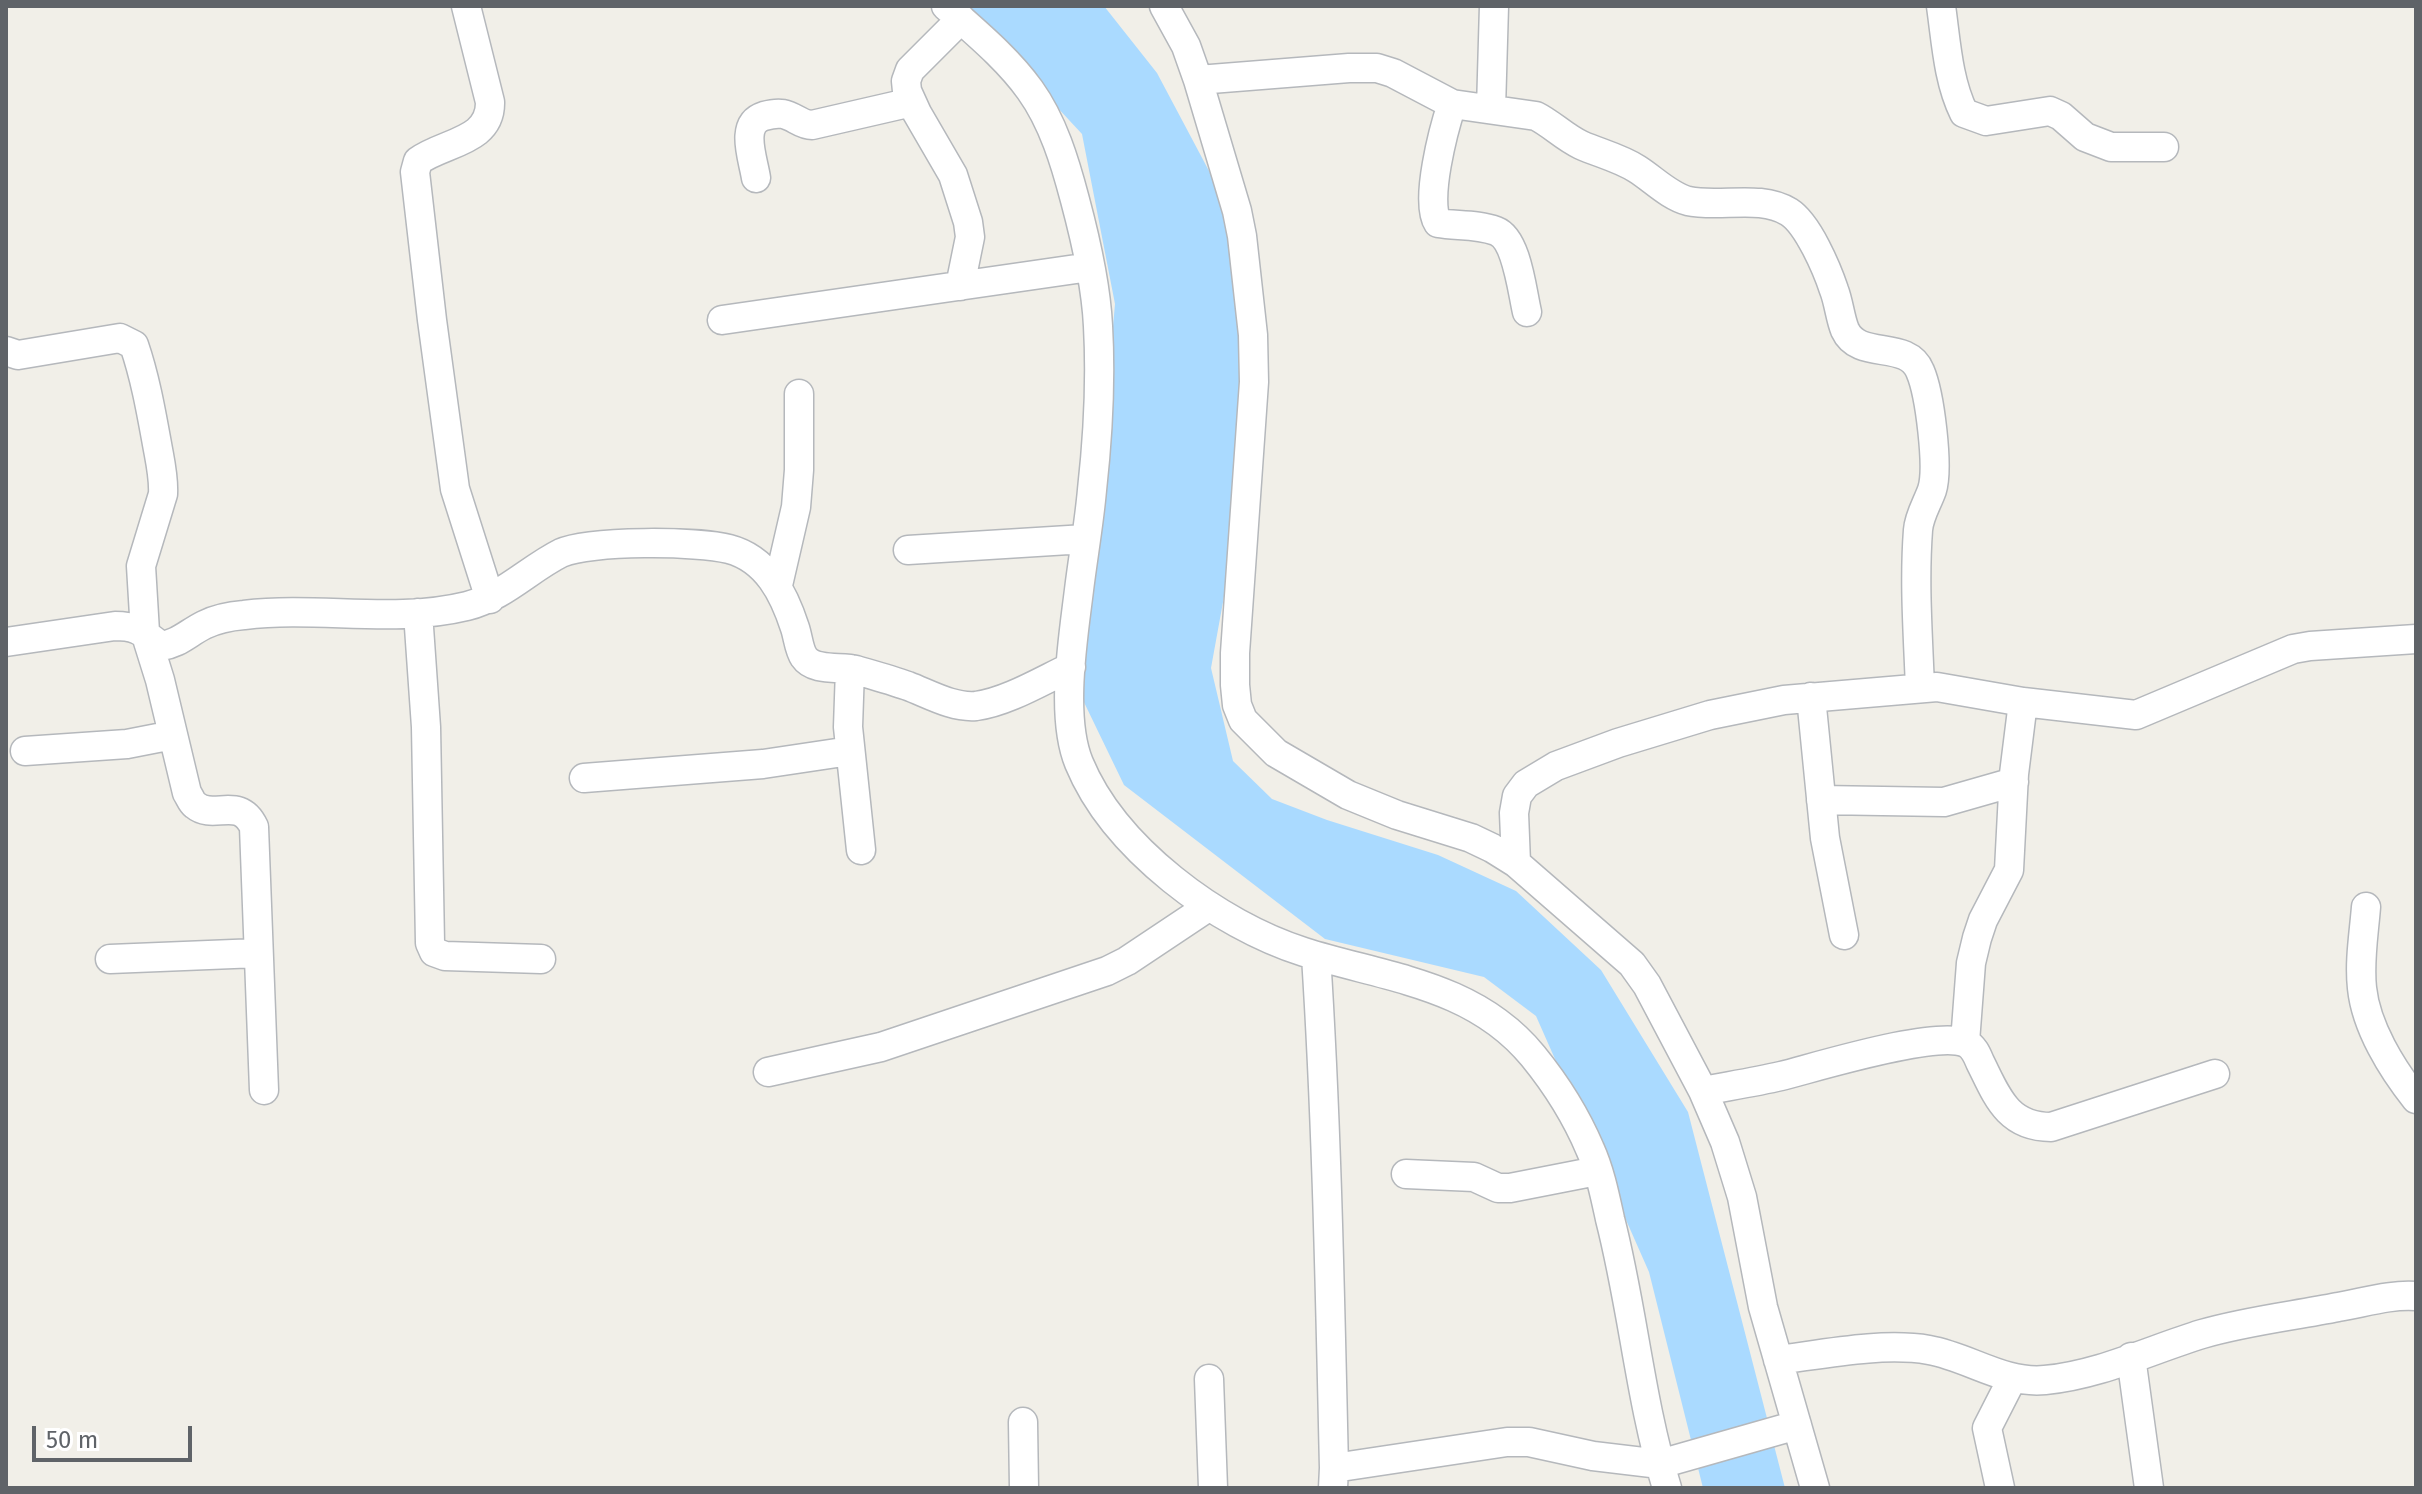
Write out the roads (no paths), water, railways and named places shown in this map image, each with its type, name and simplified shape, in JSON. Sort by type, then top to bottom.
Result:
[{"type":"street","points":[[466,6],[490,102],[490,115],[485,125],[470,137],[427,154],[418,161],[415,172],[455,489],[490,599]]},
{"type":"street","points":[[1164,6],[1186,46],[1237,211],[1253,335],[1254,382],[1235,653],[1237,705],[1243,720],[1276,753],[1348,795],[1397,815],[1471,838],[1516,863],[1632,964],[1647,985],[1703,1091],[1725,1142],[1742,1197],[1790,1427],[1815,1488]]},
{"type":"street","points":[[1491,109],[1494,6]]},
{"type":"street","points":[[1941,6],[1953,84],[1964,113],[1986,121],[2050,111],[2061,116],[2085,137],[2111,147],[2164,147]]},
{"type":"street","points":[[960,286],[970,237],[961,196],[953,175],[912,102],[906,81],[910,70],[954,13],[1004,59],[1043,110],[1070,180],[1086,243],[1098,323],[1097,428],[1071,667],[1071,737],[1079,763],[1116,823],[1147,856],[1208,907],[1270,941],[1451,994],[1482,1010],[1530,1052],[1548,1076],[1592,1152],[1617,1245],[1666,1471]]},
{"type":"street","points":[[1198,80],[1377,68],[1393,73],[1452,104],[1536,116],[1563,135],[1636,168],[1688,201],[1760,204],[1782,208],[1793,214],[1803,226],[1826,270],[1850,340],[1860,346],[1897,352],[1910,358],[1920,369],[1930,409],[1935,474],[1919,526],[1917,608],[1920,688]]},
{"type":"street","points":[[756,178],[749,132],[756,119],[779,113],[812,125],[912,102]]},
{"type":"street","points":[[1452,104],[1442,132],[1433,191],[1433,215],[1438,223],[1496,231],[1506,237],[1527,312]]},
{"type":"street","points":[[722,320],[1090,267]]},
{"type":"street","points":[[6,351],[18,355],[120,338],[134,345],[152,415],[163,482],[163,494],[141,566],[145,632],[187,793],[194,805],[204,809],[241,811],[249,816],[254,827],[264,1090]]},
{"type":"street","points":[[778,585],[796,507],[799,394]]},
{"type":"street","points":[[908,550],[1085,539]]},
{"type":"street","points":[[6,642],[132,626],[145,632],[161,646],[171,645],[222,618],[245,614],[291,612],[377,616],[418,613],[490,599],[563,552],[601,544],[699,545],[730,549],[764,569],[778,585],[788,604],[804,657],[813,664],[850,669],[958,705],[973,706],[999,700],[1071,667]]},
{"type":"street","points":[[418,613],[426,727],[430,943],[434,952],[445,956],[541,959]]},
{"type":"street","points":[[1516,863],[1514,813],[1517,796],[1526,784],[1556,766],[1710,715],[1757,704],[1811,697],[1937,687],[2023,702],[2136,715],[2293,649],[2416,639]]},
{"type":"street","points":[[850,669],[848,727],[861,850]]},
{"type":"street","points":[[1811,697],[1825,838],[1844,935]]},
{"type":"street","points":[[1965,1042],[1971,963],[1977,938],[2009,870],[2023,702]]},
{"type":"street","points":[[25,751],[127,744],[173,735]]},
{"type":"street","points":[[584,778],[763,764],[850,751]]},
{"type":"street","points":[[1821,800],[1944,802],[2014,782]]},
{"type":"street","points":[[768,1072],[881,1047],[1107,971],[1208,907]]},
{"type":"street","points":[[2366,907],[2361,972],[2367,1010],[2395,1071],[2416,1099]]},
{"type":"street","points":[[110,959],[258,953]]},
{"type":"street","points":[[1316,956],[1326,1100],[1325,1192],[1333,1478],[1507,1442],[1529,1442],[1666,1471],[1790,1427]]},
{"type":"street","points":[[1703,1091],[1928,1042],[1965,1042],[1973,1048],[2004,1106],[2016,1119],[2036,1127],[2051,1127],[2215,1074]]},
{"type":"street","points":[[1406,1174],[1474,1177],[1498,1188],[1510,1188],[1597,1171]]},
{"type":"street","points":[[1778,1360],[1867,1349],[1926,1350],[1946,1354],[2012,1379],[2048,1380],[2086,1373],[2230,1327],[2416,1296]]},
{"type":"street","points":[[2131,1357],[2149,1488]]},
{"type":"street","points":[[1209,1379],[1213,1488]]},
{"type":"street","points":[[2000,1488],[1987,1428],[2012,1379]]},
{"type":"street","points":[[1023,1422],[1024,1488]]},
{"type":"water","points":[[963,6],[1104,6],[1157,73],[1217,186],[1250,352],[1227,580],[1211,668],[1233,761],[1272,799],[1438,855],[1516,891],[1601,970],[1688,1112],[1785,1488],[1703,1488],[1649,1272],[1536,1016],[1484,977],[1325,939],[1124,785],[1080,694],[1115,304],[1082,134]]}]
